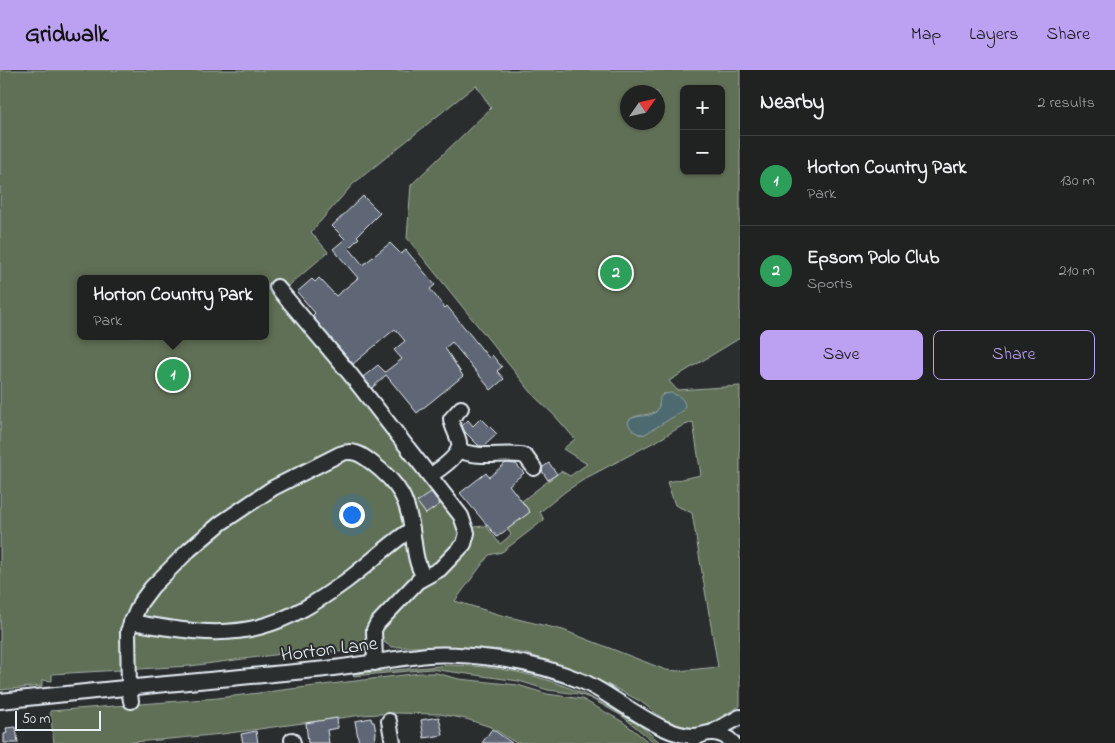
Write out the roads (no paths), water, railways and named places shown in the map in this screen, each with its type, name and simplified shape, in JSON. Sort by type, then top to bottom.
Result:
[{"type":"street","points":[[277,287],[350,374],[461,516],[466,525],[468,536],[464,544],[443,566],[424,576],[377,624],[374,630],[375,663]]},
{"type":"street","points":[[430,476],[447,463],[458,450],[459,444],[451,419],[461,408]]},
{"type":"street","points":[[458,450],[472,455],[484,456],[521,455],[526,457],[534,468]]},
{"type":"street","points":[[130,695],[127,638],[131,622],[140,602],[158,580],[189,550],[222,523],[273,488],[345,452],[352,451],[361,454],[378,467],[396,485],[406,502],[416,560],[424,576]]},
{"type":"street","points":[[131,622],[163,628],[216,632],[260,627],[293,614],[318,600],[346,581],[412,529]]},
{"type":"street","name":"Horton Lane","points":[[0,701],[130,695],[429,655],[475,656],[502,659],[559,673],[584,682],[607,694],[648,722],[670,743]]},
{"type":"street","points":[[701,737],[740,719]]},
{"type":"street","points":[[737,743],[740,719]]},
{"type":"street","points":[[389,721],[393,743]]},
{"type":"street","name":"Horton Lane","points":[[648,722],[679,735],[701,737]]},
{"type":"street","points":[[701,737],[723,735],[733,743]]},
{"type":"water","points":[[671,393],[682,399],[685,406],[683,411],[645,434],[639,434],[632,430],[628,422],[630,419],[655,413],[660,397]]},
{"type":"place","name":"Epsom Polo Club","points":[[616,273]]},
{"type":"place","name":"Horton Country Park","points":[[173,375]]}]
